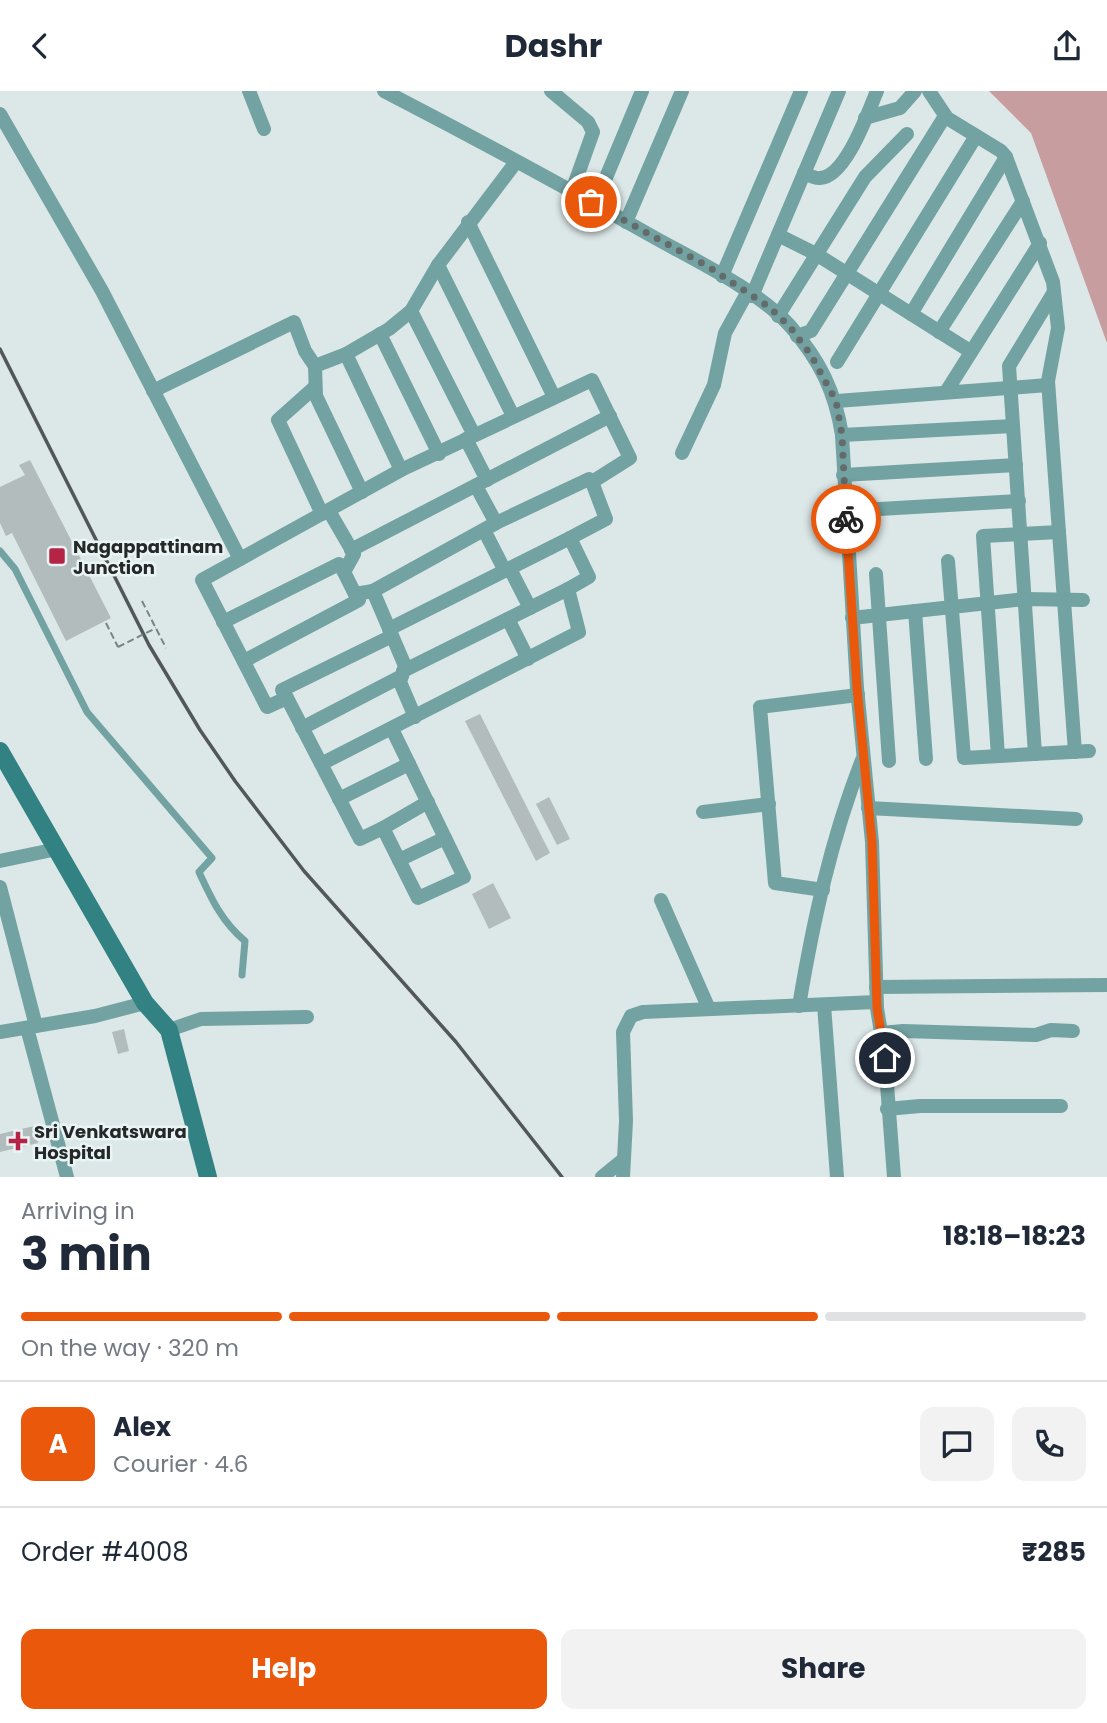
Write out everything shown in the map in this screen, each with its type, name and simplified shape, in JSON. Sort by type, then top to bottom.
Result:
[{"type":"main road","points":[[0,751],[145,1003],[169,1030],[208,1177]]},
{"type":"street","points":[[249,91],[264,129]]},
{"type":"street","points":[[384,91],[572,191],[750,294],[778,316],[797,337],[826,379],[836,401],[842,435],[852,618],[874,888],[877,1002],[885,1058],[894,1177]]},
{"type":"street","points":[[551,91],[588,122],[593,132],[572,191]]},
{"type":"street","points":[[595,204],[642,91]]},
{"type":"street","points":[[626,222],[682,91]]},
{"type":"street","points":[[722,276],[801,91]]},
{"type":"street","points":[[682,453],[713,385],[725,333],[750,294],[778,235],[839,91]]},
{"type":"street","points":[[804,173],[821,179],[850,155],[877,91]]},
{"type":"street","points":[[865,118],[900,108],[915,91]]},
{"type":"street","points":[[929,91],[945,116],[1002,151],[1006,157],[1040,243],[1054,292],[1058,328],[1048,385],[1064,600],[1082,752],[964,758],[948,561]]},
{"type":"street","points":[[0,114],[102,291],[240,559]]},
{"type":"street","points":[[797,337],[811,331],[945,116]]},
{"type":"street","points":[[778,316],[865,177],[907,134]]},
{"type":"street","points":[[837,362],[976,136]]},
{"type":"street","points":[[911,314],[1006,157]]},
{"type":"street","points":[[315,366],[346,354],[411,311],[438,264],[516,162]]},
{"type":"street","points":[[939,331],[1023,201]]},
{"type":"street","points":[[468,222],[554,397]]},
{"type":"street","points":[[778,235],[816,254],[970,351]]},
{"type":"street","points":[[946,392],[1040,243]]},
{"type":"street","points":[[438,264],[513,416]]},
{"type":"street","points":[[1035,754],[1009,366],[1054,292]]},
{"type":"street","points":[[411,311],[470,437],[490,526],[508,570],[530,608]]},
{"type":"street","points":[[153,391],[294,322],[305,351],[315,366],[316,396],[362,492]]},
{"type":"street","points":[[380,334],[439,454]]},
{"type":"street","points":[[346,354],[401,470]]},
{"type":"street","points":[[287,698],[267,706],[202,580],[401,470],[592,380],[630,458],[592,482]]},
{"type":"street","points":[[836,401],[1048,385]]},
{"type":"street","points":[[315,387],[278,420],[325,513],[354,554],[344,572]]},
{"type":"street","points":[[351,550],[610,417]]},
{"type":"street","points":[[842,435],[1013,426]]},
{"type":"street","points":[[843,475],[1016,465]]},
{"type":"street","points":[[355,594],[373,591],[490,526],[589,479],[592,482],[606,519],[282,690],[360,839],[428,802]]},
{"type":"street","points":[[845,511],[1019,501]]},
{"type":"street","points":[[998,756],[983,536],[1059,532]]},
{"type":"street","points":[[302,728],[589,577],[570,538]]},
{"type":"street","points":[[223,622],[338,564],[344,572],[359,600],[244,661]]},
{"type":"street","points":[[876,574],[889,761]]},
{"type":"street","points":[[321,764],[579,632],[568,589]]},
{"type":"street","points":[[373,591],[405,666],[400,682],[415,717]]},
{"type":"street","points":[[852,618],[1025,599],[1083,600]]},
{"type":"street","points":[[915,611],[926,759]]},
{"type":"street","points":[[508,619],[528,659]]},
{"type":"street","points":[[822,890],[775,883],[760,707],[858,695]]},
{"type":"street","points":[[383,828],[418,898],[464,877],[393,729]]},
{"type":"street","points":[[799,1006],[810,939],[822,890],[845,802],[863,757]]},
{"type":"street","points":[[339,799],[409,764]]},
{"type":"street","points":[[703,812],[769,804]]},
{"type":"street","points":[[868,808],[1076,819]]},
{"type":"street","points":[[399,860],[445,838]]},
{"type":"street","points":[[0,860],[57,849]]},
{"type":"street","points":[[0,887],[67,1177]]},
{"type":"street","points":[[661,900],[709,1009]]},
{"type":"street","points":[[876,986],[1107,985]]},
{"type":"street","points":[[623,1177],[626,1121],[624,1032],[626,1022],[631,1016],[643,1012],[877,1002]]},
{"type":"street","points":[[0,1032],[94,1016],[145,1003]]},
{"type":"street","points":[[824,1005],[837,1177]]},
{"type":"street","points":[[169,1030],[201,1019],[307,1017]]},
{"type":"street","points":[[881,1033],[903,1031],[1036,1035],[1051,1030],[1073,1031]]},
{"type":"street","points":[[887,1109],[920,1106],[1061,1106]]},
{"type":"street","points":[[602,1177],[623,1160]]},
{"type":"lane","points":[[0,551],[15,569],[87,712],[212,857],[200,872],[213,904],[232,930],[245,941],[242,975]]},
{"type":"path","points":[[142,601],[166,648]]},
{"type":"path","points":[[106,622],[118,647],[156,628]]},
{"type":"shaded area","points":[[989,91],[1107,91],[1107,343],[1031,133]]},
{"type":"building","points":[[30,460],[111,618],[66,641],[12,533],[6,536],[0,523],[0,487],[25,475],[19,465]]},
{"type":"building","points":[[480,714],[550,853],[536,861],[465,721]]},
{"type":"building","points":[[549,797],[570,839],[557,845],[536,804]]},
{"type":"building","points":[[493,883],[511,918],[489,929],[472,894]]},
{"type":"building","points":[[124,1029],[129,1051],[118,1054],[112,1032]]},
{"type":"building","points":[[34,1126],[38,1143],[0,1152],[0,1134]]},
{"type":"railway","points":[[0,349],[149,645],[200,730],[235,781],[304,871],[456,1042],[562,1177]]},
{"type":"way so far","points":[[591,202],[709,267],[769,307],[790,327],[826,379],[836,401],[842,435],[846,519]]},
{"type":"place","name":"Nagappattinam Junction","points":[[57,556]]},
{"type":"place","name":"Sri Venkatswara Hospital","points":[[18,1141]]},
{"type":"route","points":[[846,519],[857,688],[872,842],[877,1008],[885,1058]]}]
